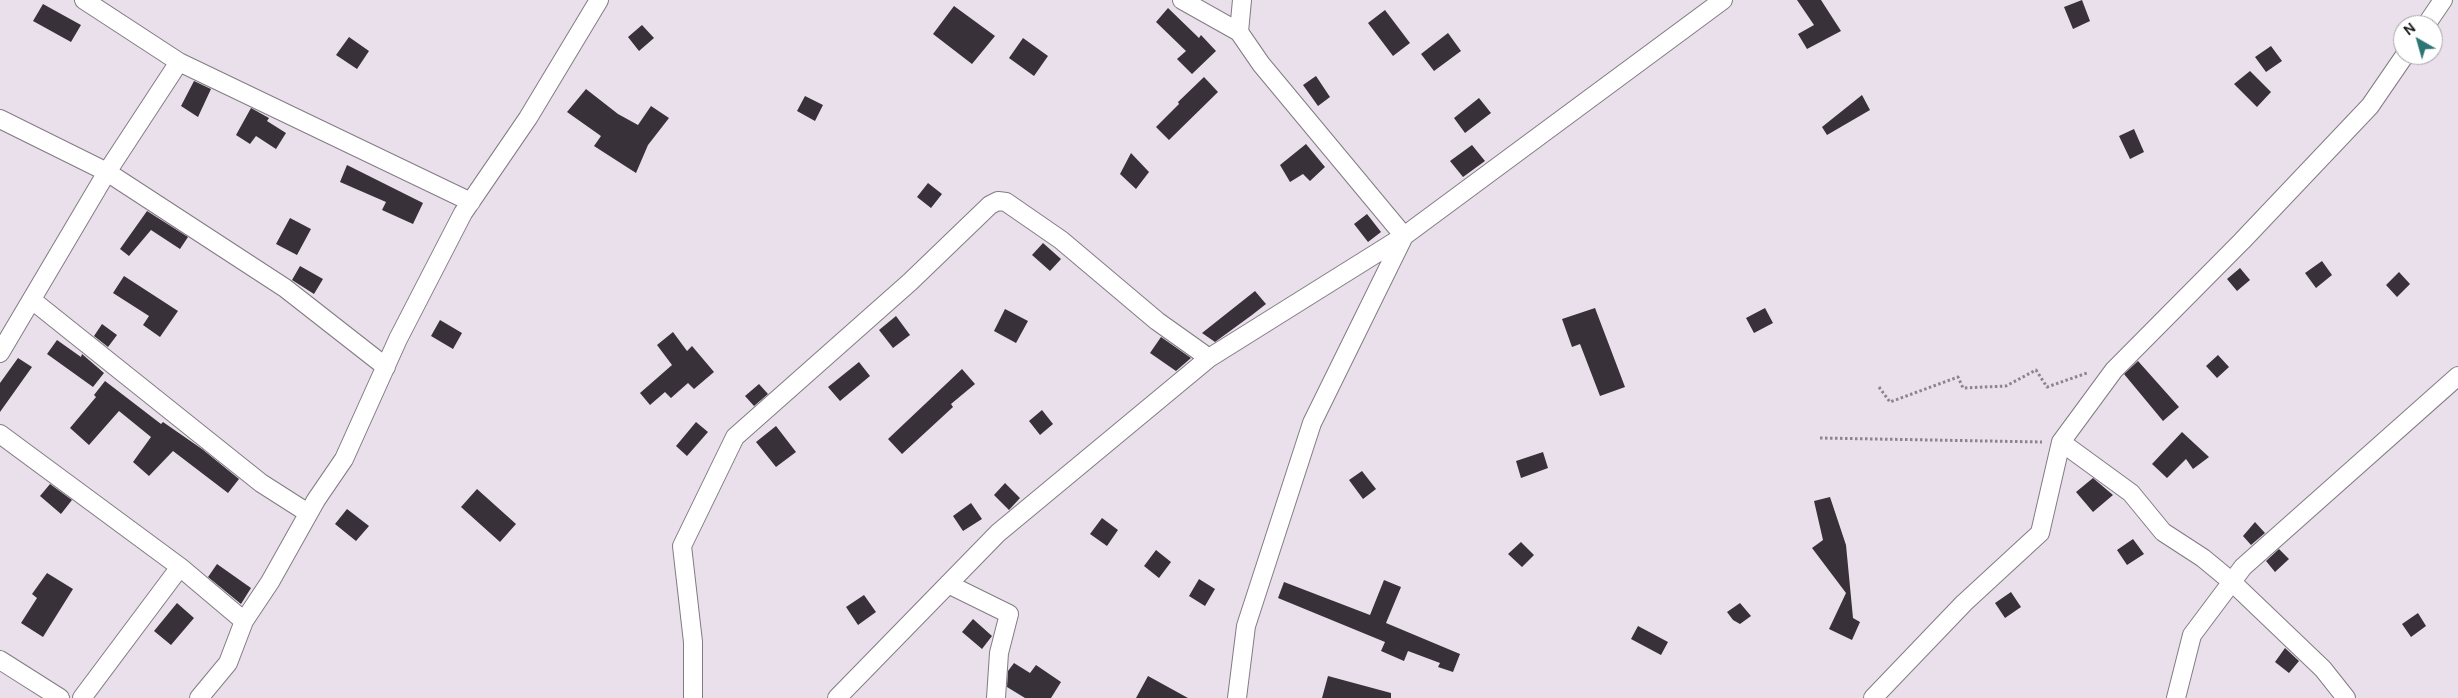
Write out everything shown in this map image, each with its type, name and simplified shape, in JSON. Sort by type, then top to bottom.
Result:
[{"type":"street","points":[[84,0],[179,62],[470,202]]},
{"type":"street","points":[[199,698],[228,664],[244,621],[270,582],[308,514],[344,459],[398,339],[462,214],[528,118],[598,0]]},
{"type":"street","points":[[1182,0],[1239,32],[1261,64],[1404,236]]},
{"type":"street","points":[[1239,32],[1242,0]]},
{"type":"street","points":[[837,698],[998,533],[1209,358],[1404,236],[1723,0]]},
{"type":"street","points":[[2433,15],[2443,0]]},
{"type":"street","points":[[0,353],[106,172],[179,62]]},
{"type":"street","points":[[1873,698],[1964,603],[2040,533],[2061,442],[2114,370],[2242,241],[2370,106],[2398,65]]},
{"type":"street","points":[[0,119],[106,172],[286,288],[386,367]]},
{"type":"street","points":[[693,698],[694,642],[682,546],[735,437],[910,282],[990,205],[998,201],[1006,202],[1061,240],[1157,321],[1209,358]]},
{"type":"street","points":[[1238,698],[1246,626],[1312,422],[1404,236]]},
{"type":"street","points":[[32,300],[261,483],[308,514]]},
{"type":"street","points":[[2176,698],[2192,635],[2243,567],[2458,376]]},
{"type":"street","points":[[0,434],[180,567],[244,621]]},
{"type":"street","points":[[2061,442],[2131,493],[2163,532],[2203,558],[2232,582],[2323,669],[2346,698]]},
{"type":"street","points":[[82,698],[180,567]]},
{"type":"street","points":[[948,584],[1009,614],[999,653],[996,698]]},
{"type":"street","points":[[0,660],[60,698]]},
{"type":"path","points":[[1879,387],[1890,402],[1958,377],[1964,388],[2006,386],[2036,370],[2047,387],[2094,371]]},
{"type":"path","points":[[1820,438],[2061,442]]},
{"type":"building","points":[[1797,0],[1821,0],[1841,31],[1807,49],[1798,34],[1814,25]]},
{"type":"building","points":[[2082,0],[2090,21],[2073,29],[2064,7]]},
{"type":"building","points":[[43,4],[81,25],[71,42],[33,21]]},
{"type":"building","points":[[954,6],[995,36],[972,64],[933,34]]},
{"type":"building","points":[[1168,8],[1199,38],[1201,35],[1216,51],[1192,74],[1177,59],[1186,51],[1156,22]]},
{"type":"building","points":[[1385,10],[1410,43],[1393,56],[1368,23]]},
{"type":"building","points":[[642,25],[654,38],[639,51],[628,37]]},
{"type":"building","points":[[1448,33],[1461,51],[1434,71],[1421,54]]},
{"type":"building","points":[[349,37],[369,51],[357,69],[336,55]]},
{"type":"building","points":[[1023,38],[1048,56],[1034,76],[1009,58]]},
{"type":"building","points":[[2271,46],[2282,61],[2266,72],[2255,57]]},
{"type":"building","points":[[2250,71],[2271,92],[2257,107],[2234,84]]},
{"type":"building","points":[[1316,76],[1330,97],[1318,106],[1303,85]]},
{"type":"building","points":[[1204,77],[1218,92],[1169,140],[1156,127]]},
{"type":"building","points":[[194,81],[211,89],[198,117],[181,106]]},
{"type":"building","points":[[586,89],[618,114],[638,125],[651,106],[669,118],[648,145],[636,173],[594,146],[601,136],[567,112]]},
{"type":"building","points":[[1862,95],[1870,110],[1827,135],[1822,127]]},
{"type":"building","points":[[805,96],[823,105],[815,121],[797,111]]},
{"type":"building","points":[[1479,98],[1491,113],[1465,133],[1454,118]]},
{"type":"building","points":[[251,108],[269,118],[267,121],[286,133],[276,149],[256,136],[250,144],[236,135]]},
{"type":"building","points":[[2134,129],[2144,152],[2130,159],[2119,136]]},
{"type":"building","points":[[1306,144],[1325,167],[1310,181],[1303,174],[1290,182],[1280,165]]},
{"type":"building","points":[[1472,145],[1485,161],[1463,177],[1450,161]]},
{"type":"building","points":[[1131,153],[1149,172],[1136,189],[1120,174]]},
{"type":"building","points":[[347,165],[423,203],[413,224],[382,210],[386,202],[340,182]]},
{"type":"building","points":[[928,183],[942,194],[931,208],[917,197]]},
{"type":"building","points":[[147,211],[188,237],[180,249],[151,230],[129,256],[120,249]]},
{"type":"building","points":[[1367,214],[1381,232],[1368,242],[1354,224]]},
{"type":"building","points":[[290,218],[311,229],[297,255],[276,244]]},
{"type":"building","points":[[1043,243],[1061,259],[1050,271],[1032,255]]},
{"type":"building","points":[[2322,261],[2332,275],[2316,288],[2305,273]]},
{"type":"building","points":[[300,266],[323,279],[314,294],[292,280]]},
{"type":"building","points":[[2240,268],[2250,280],[2237,291],[2227,279]]},
{"type":"building","points":[[2399,272],[2410,284],[2397,297],[2386,285]]},
{"type":"building","points":[[124,276],[178,311],[160,337],[143,325],[149,316],[113,293]]},
{"type":"building","points":[[1255,291],[1266,304],[1215,342],[1202,333]]},
{"type":"building","points":[[1595,308],[1625,387],[1600,396],[1580,344],[1572,347],[1562,319]]},
{"type":"building","points":[[1765,308],[1773,323],[1754,333],[1746,318]]},
{"type":"building","points":[[1005,309],[1028,321],[1016,343],[994,331]]},
{"type":"building","points":[[896,316],[910,335],[893,348],[879,330]]},
{"type":"building","points":[[440,320],[462,333],[453,349],[431,336]]},
{"type":"building","points":[[102,324],[117,335],[108,347],[94,336]]},
{"type":"building","points":[[673,332],[687,351],[692,346],[714,372],[694,389],[688,383],[671,398],[665,392],[650,405],[640,393],[672,365],[657,345]]},
{"type":"building","points":[[1161,337],[1191,358],[1176,371],[1150,353]]},
{"type":"building","points":[[57,340],[81,357],[82,354],[104,373],[93,387],[47,354]]},
{"type":"building","points":[[2218,355],[2229,367],[2217,378],[2206,366]]},
{"type":"building","points":[[18,358],[32,367],[0,412],[0,383]]},
{"type":"building","points":[[2138,361],[2179,407],[2163,421],[2124,374]]},
{"type":"building","points":[[859,362],[870,376],[840,401],[828,387]]},
{"type":"building","points":[[962,369],[975,384],[951,404],[953,407],[902,454],[888,439]]},
{"type":"building","points":[[105,381],[161,424],[163,422],[202,449],[239,479],[228,493],[173,451],[149,476],[133,462],[151,437],[119,411],[89,445],[70,428],[96,397],[94,395]]},
{"type":"building","points":[[759,384],[768,394],[754,406],[745,396]]},
{"type":"building","points":[[1042,410],[1053,424],[1040,435],[1029,421]]},
{"type":"building","points":[[696,422],[708,432],[687,456],[676,446]]},
{"type":"building","points":[[776,426],[796,452],[776,467],[756,442]]},
{"type":"building","points":[[2182,432],[2209,457],[2193,469],[2186,459],[2167,478],[2152,464]]},
{"type":"building","points":[[1543,452],[1548,468],[1521,478],[1516,461]]},
{"type":"building","points":[[1362,471],[1376,489],[1363,499],[1349,480]]},
{"type":"building","points":[[2093,478],[2113,495],[2093,512],[2076,492]]},
{"type":"building","points":[[1005,483],[1020,498],[1009,510],[994,495]]},
{"type":"building","points":[[50,484],[72,500],[61,514],[40,496]]},
{"type":"building","points":[[477,489],[516,524],[500,542],[461,507]]},
{"type":"building","points":[[1830,497],[1846,545],[1853,618],[1860,622],[1852,640],[1829,629],[1846,593],[1812,548],[1823,540],[1814,501]]},
{"type":"building","points":[[971,503],[982,519],[963,531],[953,516]]},
{"type":"building","points":[[347,509],[369,526],[356,541],[335,524]]},
{"type":"building","points":[[1102,518],[1118,530],[1107,546],[1090,534]]},
{"type":"building","points":[[2255,522],[2265,533],[2251,545],[2243,536]]},
{"type":"building","points":[[2133,539],[2144,554],[2127,565],[2117,550]]},
{"type":"building","points":[[1521,542],[1534,555],[1522,567],[1508,554]]},
{"type":"building","points":[[2279,549],[2289,559],[2275,572],[2266,561]]},
{"type":"building","points":[[1156,550],[1171,562],[1159,578],[1144,566]]},
{"type":"building","points":[[217,564],[251,588],[241,604],[208,577]]},
{"type":"building","points":[[47,573],[73,589],[43,637],[21,623],[37,598],[32,594]]},
{"type":"building","points":[[1199,579],[1215,589],[1205,606],[1189,596]]},
{"type":"building","points":[[1384,580],[1401,587],[1386,623],[1460,654],[1453,672],[1438,667],[1440,663],[1408,651],[1404,661],[1381,651],[1385,642],[1278,598],[1284,582],[1370,615]]},
{"type":"building","points":[[2011,592],[2021,607],[2005,618],[1995,603]]},
{"type":"building","points":[[864,595],[876,612],[858,625],[846,607]]},
{"type":"building","points":[[177,603],[194,618],[171,645],[154,631]]},
{"type":"building","points":[[1740,603],[1751,616],[1740,624],[1733,620],[1727,612]]},
{"type":"building","points":[[2418,613],[2426,626],[2411,637],[2402,624]]},
{"type":"building","points":[[973,619],[992,636],[982,649],[962,632]]},
{"type":"building","points":[[1638,626],[1668,642],[1661,655],[1631,639]]},
{"type":"building","points":[[2285,648],[2299,661],[2289,673],[2275,662]]},
{"type":"building","points":[[1014,663],[1030,673],[1036,665],[1061,682],[1051,698],[1025,698],[1007,687],[1008,671]]},
{"type":"building","points":[[1148,676],[1188,698],[1136,698]]},
{"type":"building","points":[[1328,676],[1391,693],[1391,698],[1322,698]]}]
